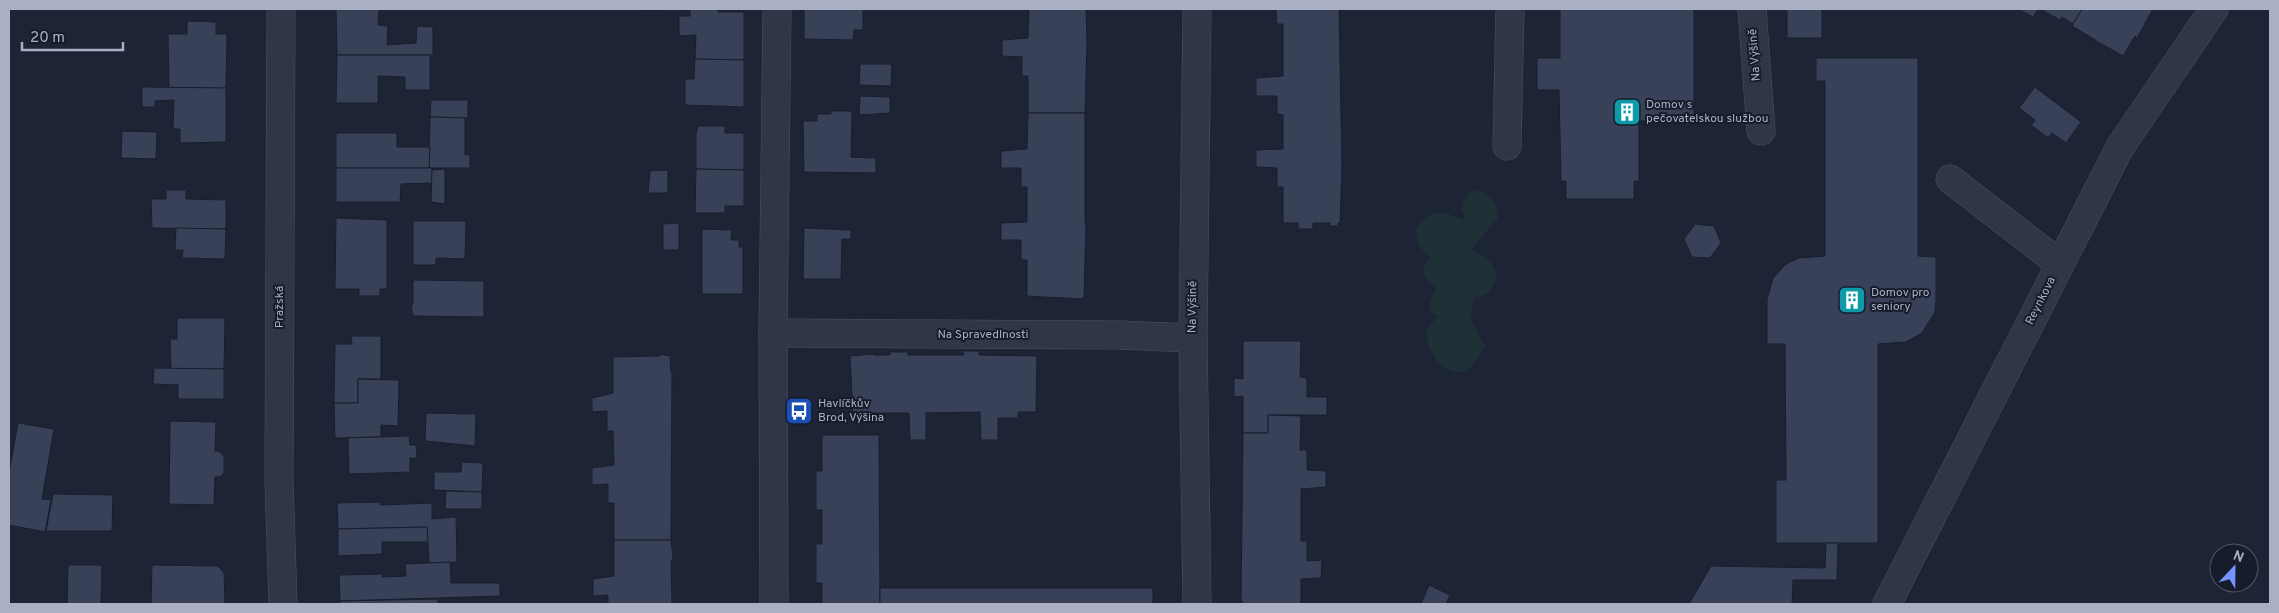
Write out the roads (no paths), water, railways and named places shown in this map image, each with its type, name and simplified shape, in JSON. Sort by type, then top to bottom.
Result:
[{"type":"street","name":"Pražská","points":[[281,9],[279,481],[283,604]]},
{"type":"street","points":[[774,604],[773,333],[777,9]]},
{"type":"street","name":"Na Výšině","points":[[1197,9],[1193,338],[1197,604]]},
{"type":"street","points":[[1507,146],[1510,9]]},
{"type":"street","name":"Na Výšině","points":[[1752,9],[1761,131]]},
{"type":"street","name":"Reynkova","points":[[1887,604],[2120,147],[2214,9]]},
{"type":"street","points":[[1950,179],[2060,264]]},
{"type":"street","name":"Na Spravedlnosti","points":[[773,333],[1109,335],[1193,338]]},
{"type":"place","name":"Domov s pečovatelskou službou","points":[[1627,112]]},
{"type":"place","name":"Domov pro seniory","points":[[1852,300]]},
{"type":"place","name":"Havlíčkův Brod, Výšina","points":[[799,411]]}]
